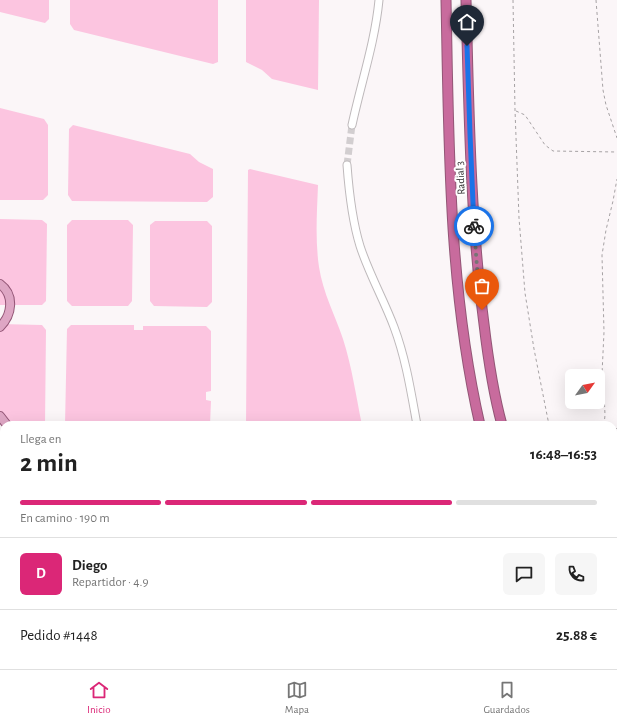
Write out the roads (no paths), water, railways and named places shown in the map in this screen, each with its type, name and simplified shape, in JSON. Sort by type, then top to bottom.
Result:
[{"type":"highway","name":"Radial 3","points":[[446,0],[449,146],[454,244],[467,358],[479,421]]},
{"type":"highway","name":"Radial 3","points":[[466,0],[470,134],[478,281],[488,354],[501,421]]},
{"type":"main road","points":[[0,284],[4,286],[9,296],[10,308],[7,319],[0,327]]},
{"type":"street","points":[[352,125],[374,36],[379,0]]},
{"type":"street","points":[[348,165],[349,190],[360,246],[394,327],[400,346],[416,421]]},
{"type":"tunnel","points":[[347,165],[352,125]]}]
